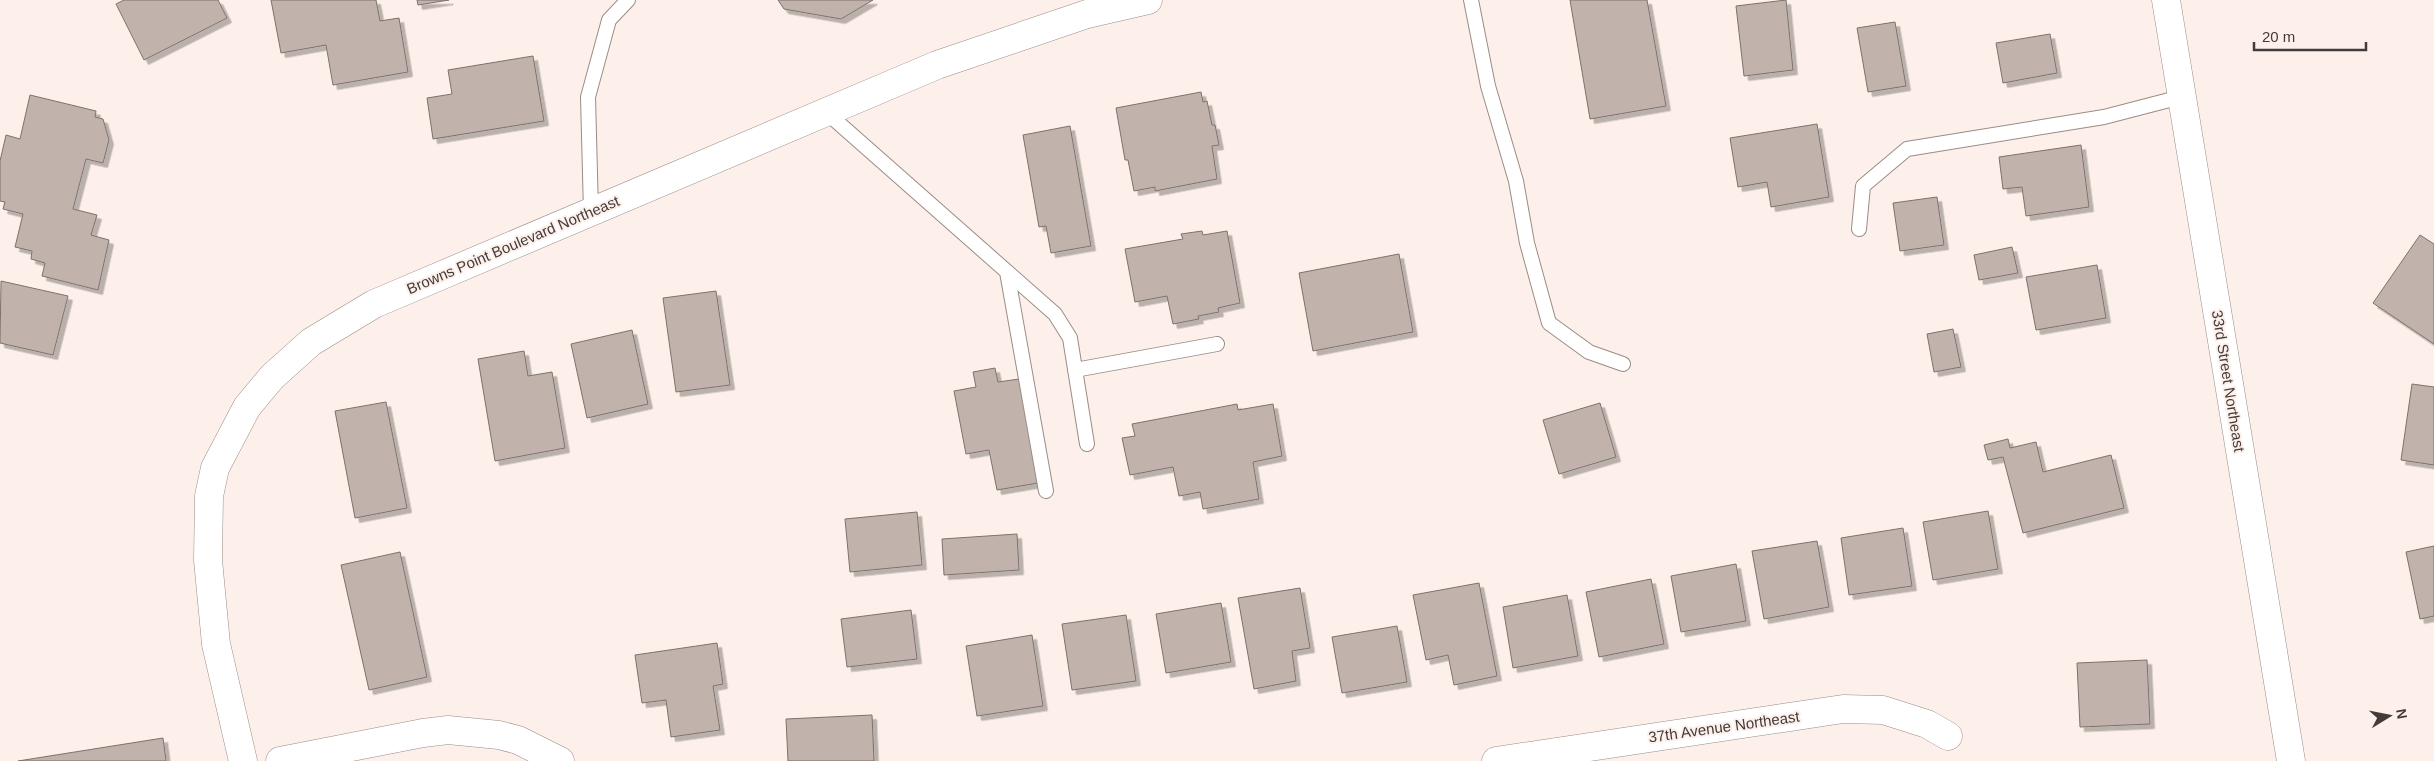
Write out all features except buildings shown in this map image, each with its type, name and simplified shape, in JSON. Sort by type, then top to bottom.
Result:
[{"type":"street","name":"Browns Point Boulevard Northeast","points":[[243,761],[216,644],[208,560],[209,496],[215,468],[247,407],[272,377],[311,342],[374,304],[937,65],[1085,7],[1148,0]]},
{"type":"street","name":"33rd Street Northeast","points":[[2166,0],[2291,761]]},
{"type":"street","name":"37th Avenue Northeast","points":[[1496,761],[1843,710],[1883,710],[1927,724],[1948,736]]},
{"type":"street","points":[[280,761],[423,733],[448,730],[499,735],[518,740],[560,761]]},
{"type":"lane","points":[[591,212],[588,97],[609,20],[628,0]]},
{"type":"lane","points":[[1471,0],[1488,86],[1516,181],[1527,243],[1549,323],[1590,352],[1623,364]]},
{"type":"lane","points":[[1859,229],[1863,186],[1907,149],[2104,117],[2181,97]]},
{"type":"lane","points":[[826,112],[1055,314],[1070,338],[1087,444]]},
{"type":"lane","points":[[1007,272],[1046,491]]},
{"type":"lane","points":[[1075,370],[1216,344]]}]
